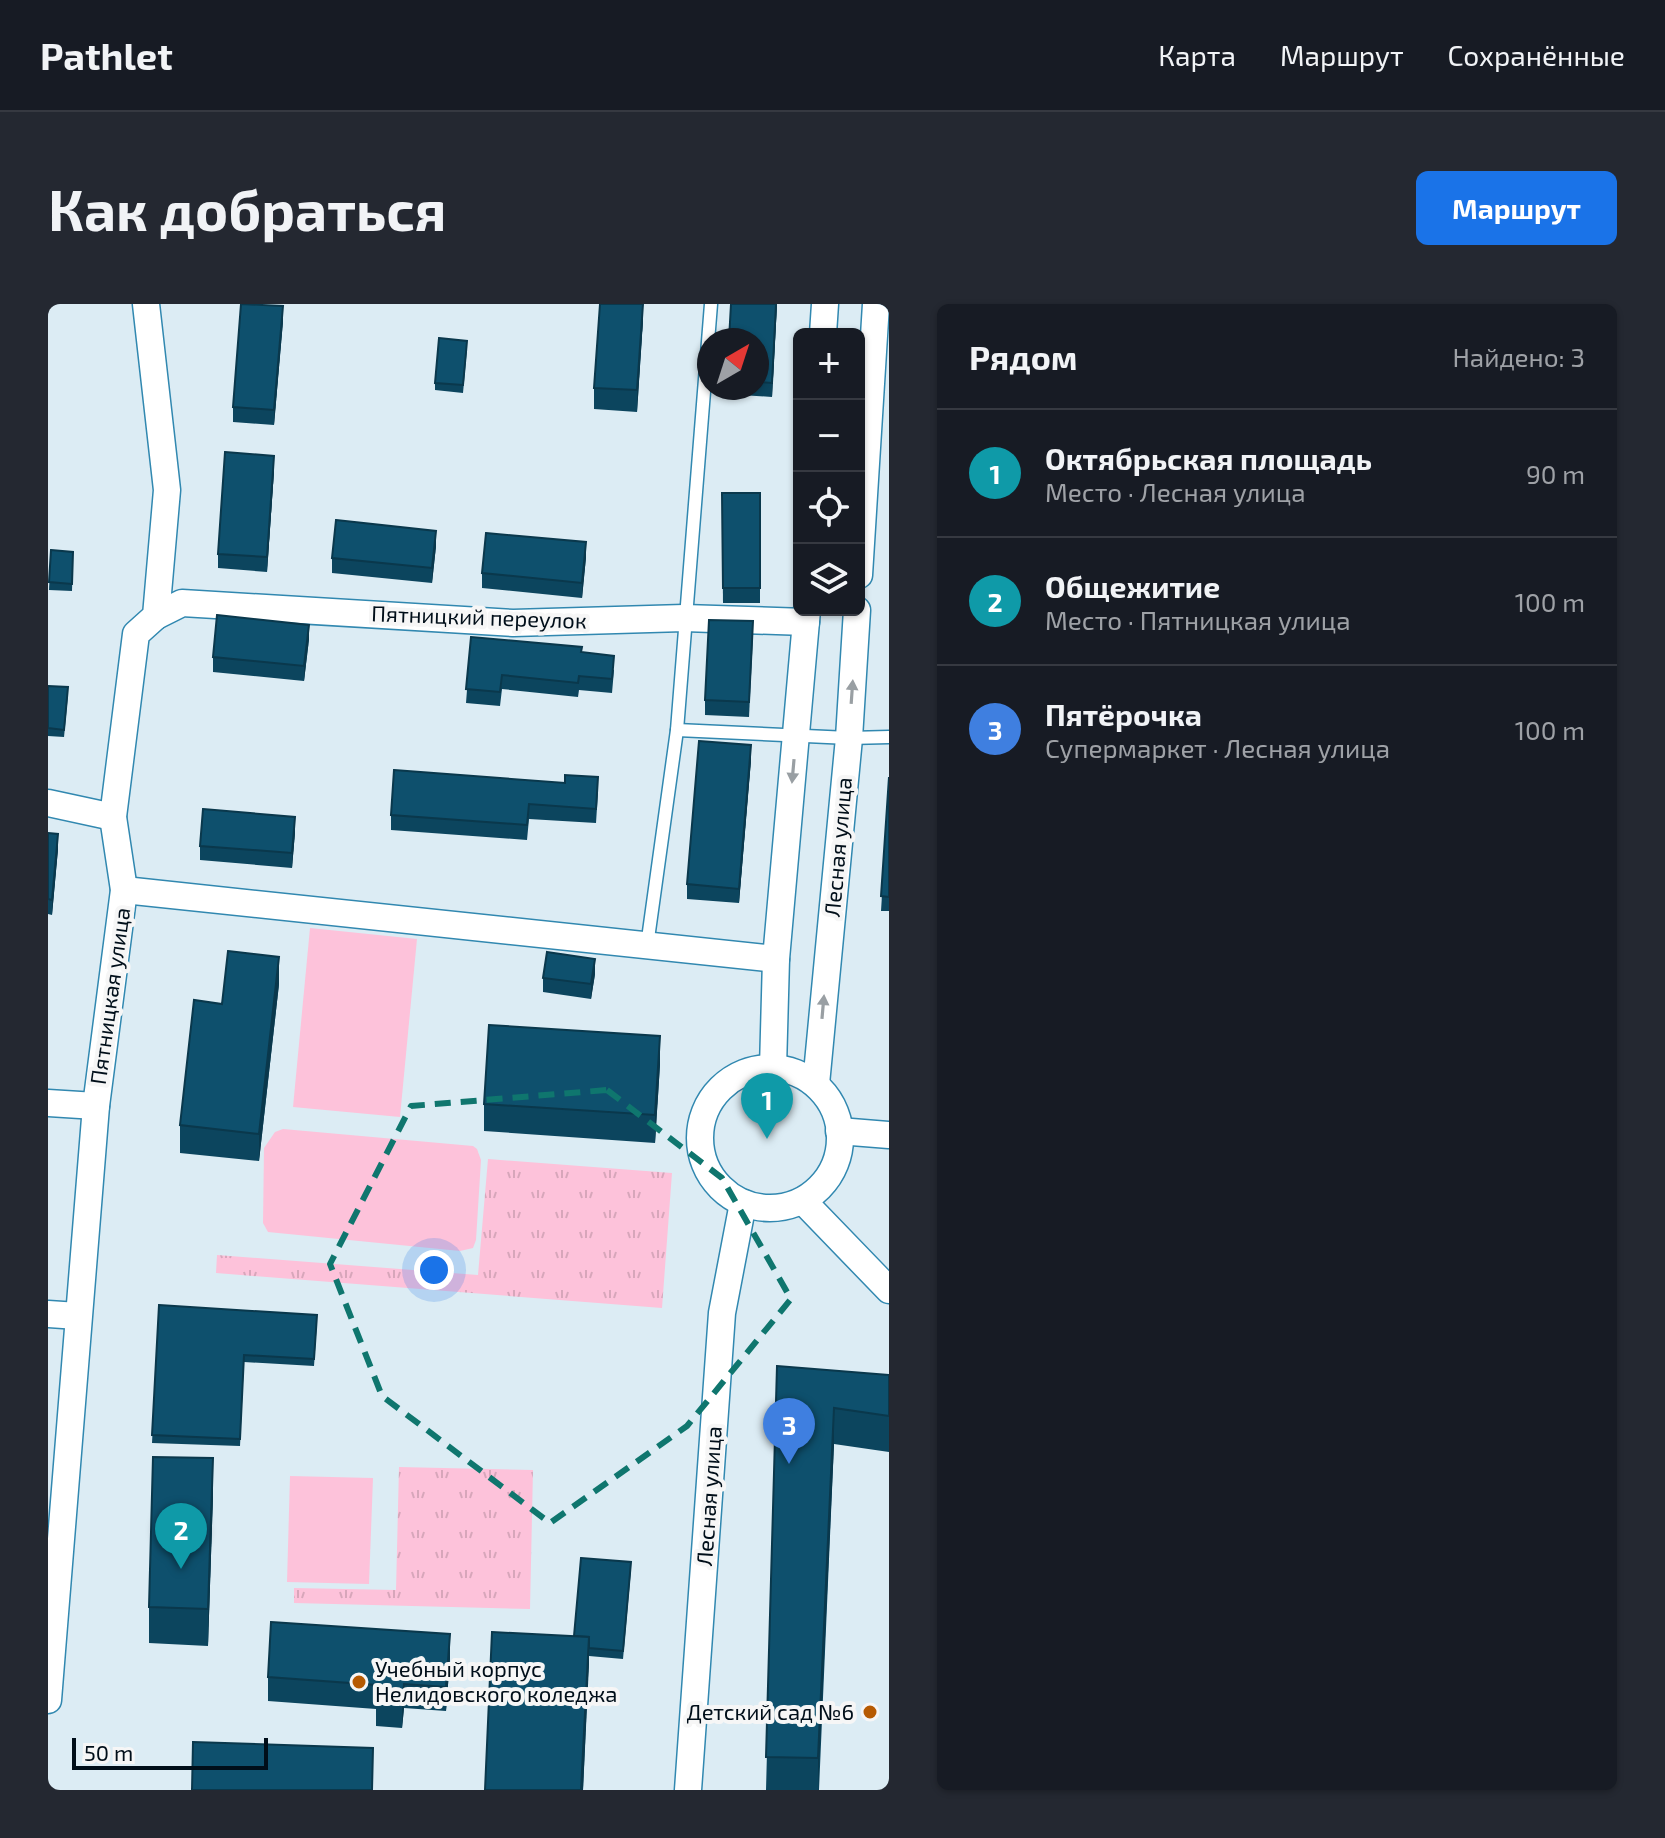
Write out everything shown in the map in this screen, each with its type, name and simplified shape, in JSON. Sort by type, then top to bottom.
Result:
[{"type":"street","name":"Пятницкая улица","points":[[48,1700],[55,1517],[78,1316],[96,1106],[124,890],[113,817],[136,634],[156,616],[167,490],[146,304]]},
{"type":"street","points":[[823,328],[825,304]]},
{"type":"street","points":[[861,544],[876,304]]},
{"type":"street","name":"Пятницкий переулок","points":[[156,616],[182,603],[513,623],[807,616]]},
{"type":"street","points":[[773,1068],[776,959],[807,616]]},
{"type":"street","name":"Лесная улица","points":[[816,1084],[849,738],[857,616]]},
{"type":"street","points":[[48,803],[113,817]]},
{"type":"street","points":[[124,890],[776,959]]},
{"type":"street","points":[[773,1068],[796,1072],[816,1084],[831,1102],[840,1146],[834,1168],[821,1187],[803,1201],[781,1208],[758,1208],[743,1203],[717,1186],[705,1166],[699,1143],[702,1119],[712,1098],[728,1081],[749,1071],[773,1068]]},
{"type":"street","points":[[48,1103],[96,1106]]},
{"type":"street","points":[[839,1131],[889,1135]]},
{"type":"street","points":[[803,1201],[889,1290]]},
{"type":"street","name":"Лесная улица","points":[[688,1790],[722,1313],[743,1203]]},
{"type":"street","points":[[48,1314],[78,1316]]},
{"type":"lane","points":[[647,946],[677,730],[711,304]]},
{"type":"lane","points":[[677,730],[889,737]]},
{"type":"highlighted area","points":[[607,1090],[722,1178],[791,1299],[687,1426],[550,1523],[382,1396],[330,1264],[411,1106]]},
{"type":"green space","points":[[310,928],[417,939],[400,1117],[293,1107]]},
{"type":"green space","points":[[283,1129],[473,1146],[481,1160],[473,1248],[460,1251],[268,1232],[263,1223],[264,1148],[275,1132]]},
{"type":"green space","points":[[488,1159],[672,1173],[662,1308],[216,1273],[217,1255],[478,1275]]},
{"type":"green space","points":[[399,1467],[533,1470],[530,1609],[294,1603],[294,1588],[396,1590]]},
{"type":"green space","points":[[290,1476],[373,1478],[369,1584],[287,1582]]},
{"type":"building","points":[[241,304],[283,306],[274,410],[233,407]]},
{"type":"building","points":[[600,304],[643,304],[637,390],[594,388]]},
{"type":"building","points":[[731,304],[776,304],[772,383],[769,383],[769,328],[730,328]]},
{"type":"building","points":[[439,338],[467,341],[463,385],[435,383]]},
{"type":"building","points":[[225,452],[274,456],[267,557],[218,554]]},
{"type":"building","points":[[722,493],[760,493],[760,588],[723,588]]},
{"type":"building","points":[[336,520],[436,531],[432,568],[332,558]]},
{"type":"building","points":[[486,533],[586,542],[582,583],[482,573]]},
{"type":"building","points":[[51,550],[73,552],[72,584],[49,582]]},
{"type":"building","points":[[217,615],[309,625],[304,666],[213,657]]},
{"type":"building","points":[[709,620],[753,621],[749,702],[705,700]]},
{"type":"building","points":[[471,637],[582,647],[581,652],[614,656],[612,679],[579,676],[578,683],[502,675],[500,692],[466,689]]},
{"type":"building","points":[[48,686],[68,687],[64,730],[48,728]]},
{"type":"building","points":[[699,741],[751,745],[739,889],[687,884]]},
{"type":"building","points":[[394,770],[565,783],[565,775],[598,777],[596,809],[529,804],[527,825],[391,815]]},
{"type":"building","points":[[889,777],[889,897],[881,896]]},
{"type":"building","points":[[203,809],[295,817],[292,853],[200,846]]},
{"type":"building","points":[[48,833],[58,834],[52,900],[48,899]]},
{"type":"building","points":[[228,951],[279,957],[259,1134],[180,1125],[194,1000],[222,1004]]},
{"type":"building","points":[[547,952],[595,959],[591,984],[543,978]]},
{"type":"building","points":[[489,1025],[660,1036],[655,1115],[484,1104]]},
{"type":"building","points":[[159,1305],[317,1315],[314,1359],[244,1355],[240,1439],[152,1435]]},
{"type":"building","points":[[777,1366],[889,1375],[889,1416],[834,1408],[818,1758],[766,1757]]},
{"type":"building","points":[[153,1457],[213,1458],[208,1609],[149,1607]]},
{"type":"building","points":[[581,1558],[631,1562],[623,1651],[589,1648],[589,1637],[574,1636]]},
{"type":"building","points":[[271,1622],[450,1634],[446,1687],[404,1684],[402,1704],[376,1702],[377,1685],[268,1677]]},
{"type":"building","points":[[492,1632],[589,1637],[581,1790],[485,1790]]},
{"type":"building","points":[[193,1742],[373,1748],[372,1790],[192,1790]]},
{"type":"place","name":"Октябрьская площадь","points":[[767,1139]]},
{"type":"place","name":"Пятёрочка","points":[[789,1464]]},
{"type":"place","name":"Общежитие","points":[[181,1569]]},
{"type":"place","name":"Учебный корпус Нелидовского коледжа","points":[[359,1682]]},
{"type":"place","name":"Детский сад №6","points":[[870,1712]]}]
